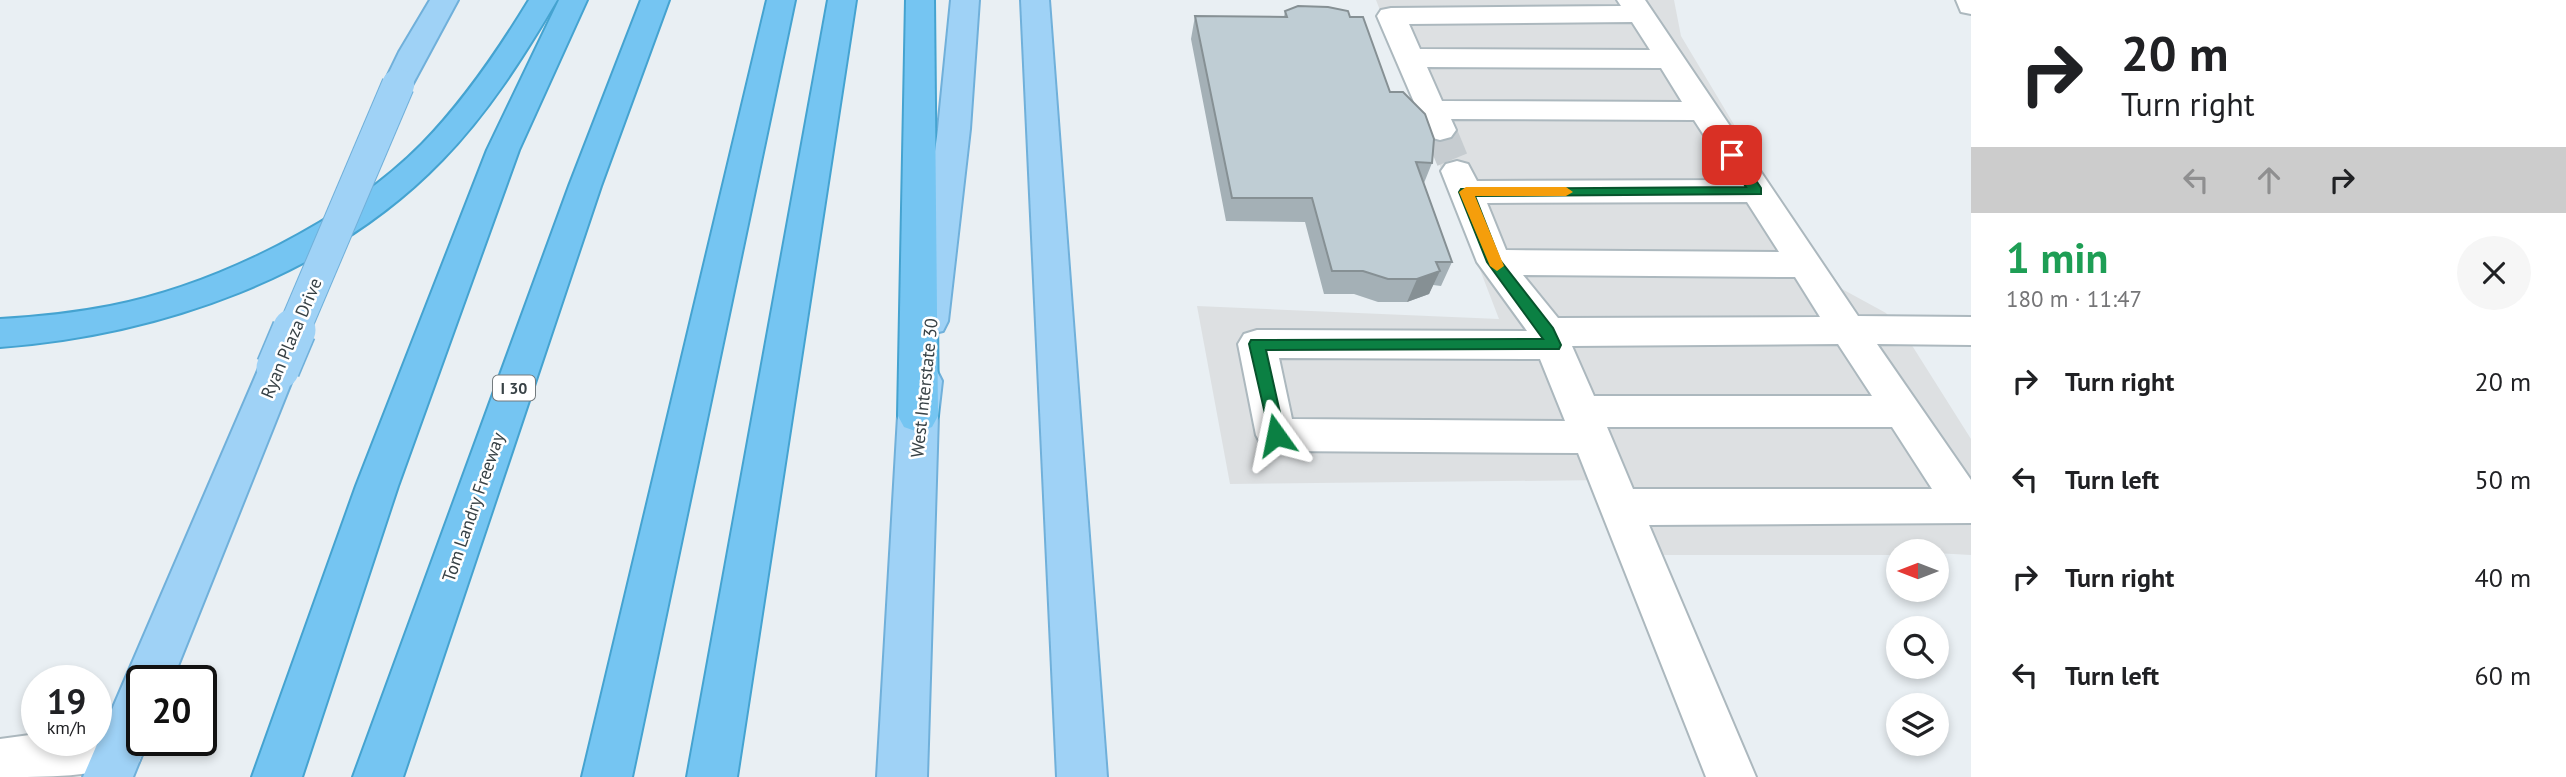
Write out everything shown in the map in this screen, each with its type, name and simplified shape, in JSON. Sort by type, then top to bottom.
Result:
[{"type":"highway","points":[[0,333],[31,332],[131,315],[235,280],[321,236],[415,167],[443,138],[483,89],[543,0]]},
{"type":"highway","points":[[277,777],[377,486],[503,150],[573,0]]},
{"type":"highway","name":"Tom Landry Freeway","points":[[378,777],[585,186],[655,0]]},
{"type":"highway","points":[[607,777],[781,0]]},
{"type":"highway","points":[[712,777],[842,0]]},
{"type":"highway","points":[[918,416],[920,0]]},
{"type":"main road","name":"West Interstate 30","points":[[902,777],[918,416],[954,129],[965,0]]},
{"type":"main road","points":[[1035,0],[1082,777]]},
{"type":"main road","name":"Ryan Plaza Drive","points":[[155,665],[398,85],[439,4]]},
{"type":"main road","points":[[115,761],[126,735]]},
{"type":"street","points":[[1970,0],[1971,6]]},
{"type":"street","points":[[1619,507],[1966,507],[1635,7],[1391,16],[1435,120],[1703,111]]},
{"type":"street","points":[[1409,58],[1669,60]]},
{"type":"street","points":[[1731,777],[1550,338],[1494,262],[1462,182],[1756,191]]},
{"type":"street","points":[[1494,262],[1805,265]]},
{"type":"street","points":[[1903,412],[1276,435],[1257,344],[1848,330],[1971,331]]},
{"type":"street","points":[[0,764],[115,761]]},
{"type":"shaded area","points":[[1376,0],[1674,0],[1681,36],[1769,183],[1842,289],[1886,313],[1913,347],[1971,439],[1971,555],[1950,554],[1950,539],[1886,539],[1886,555],[1640,555],[1608,480],[1230,484],[1197,306],[1499,319]]},
{"type":"building","points":[[1298,6],[1328,7],[1348,11],[1350,17],[1363,17],[1390,92],[1403,92],[1425,114],[1434,139],[1432,163],[1416,162],[1452,262],[1436,262],[1440,271],[1417,279],[1388,279],[1363,271],[1332,271],[1312,198],[1232,198],[1195,16],[1287,17],[1285,11]]},
{"type":"tunnel","points":[[1440,130],[1457,171]]},
{"type":"slow traffic","points":[[1497,266],[1466,192],[1566,192]]},
{"type":"route","points":[[1276,435],[1257,344],[1553,345],[1548,332],[1494,262],[1466,192],[1756,191],[1732,155]]}]
